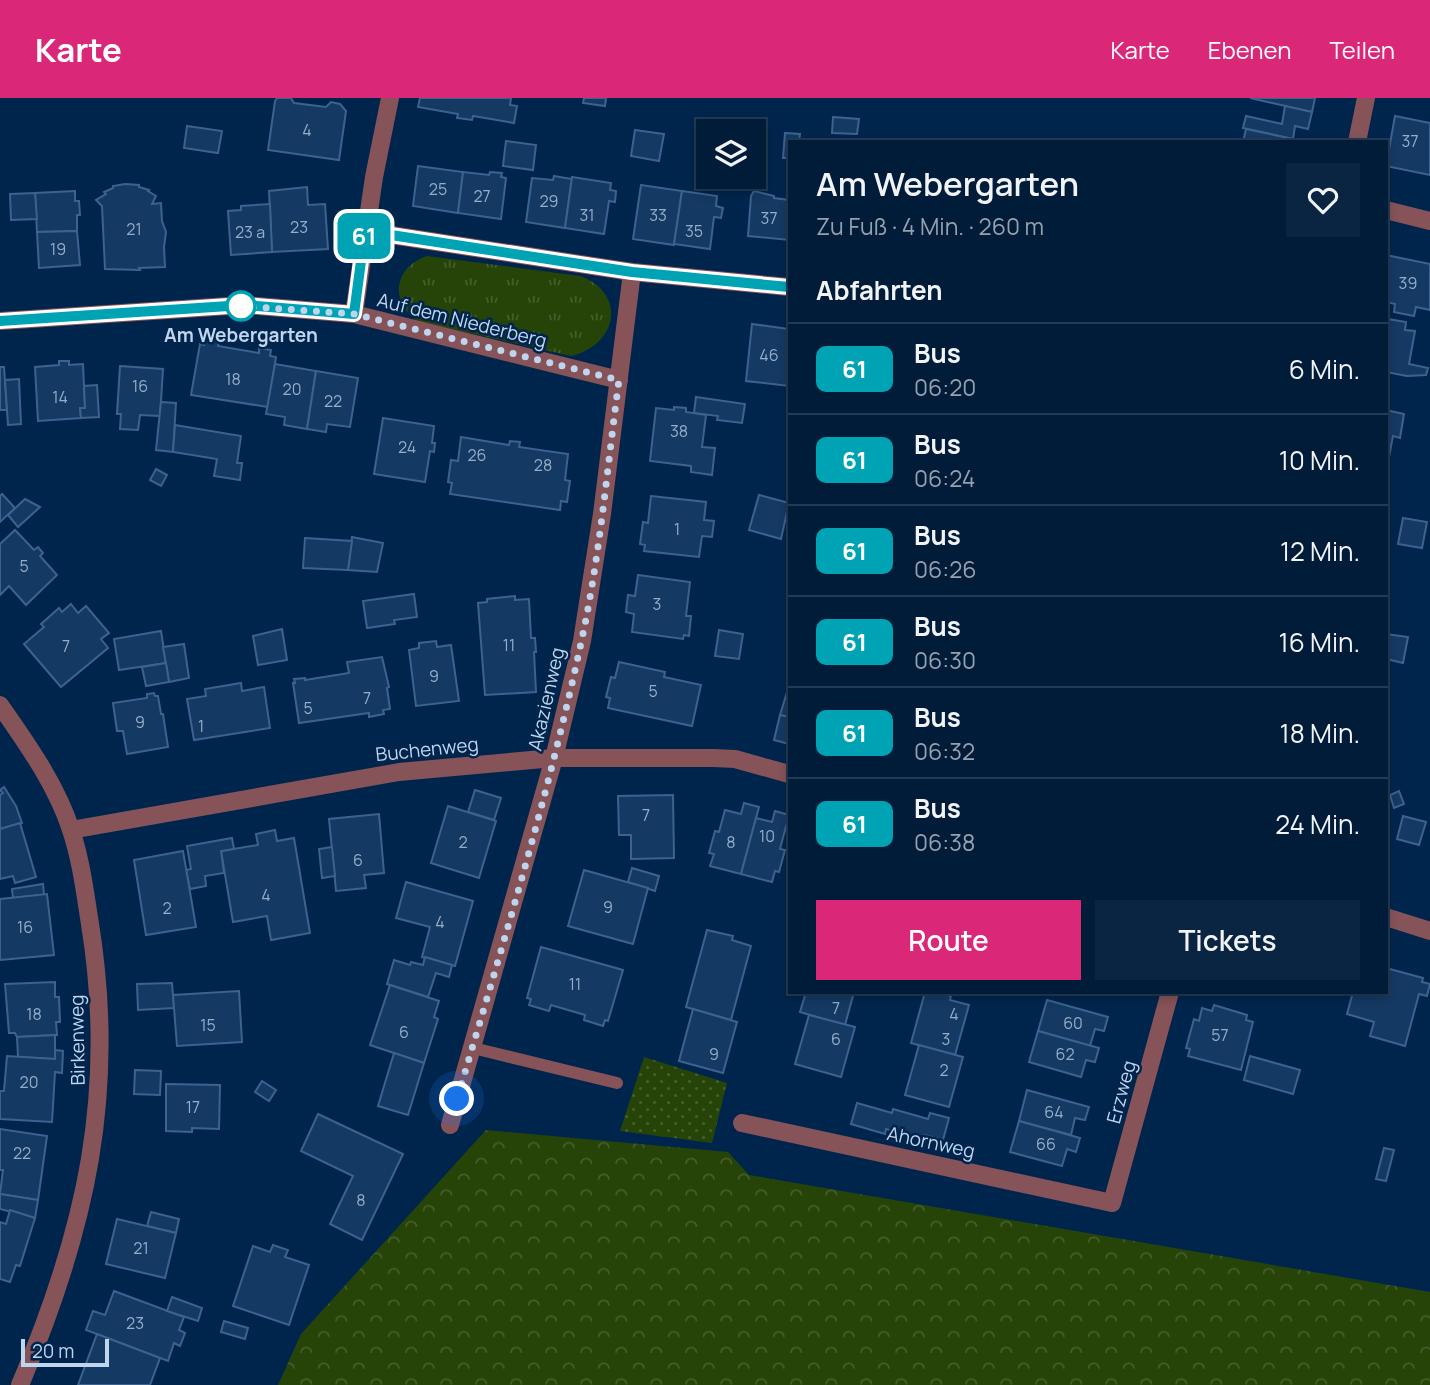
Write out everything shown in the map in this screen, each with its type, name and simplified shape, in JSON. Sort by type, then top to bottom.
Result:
[{"type":"street","points":[[354,314],[365,231],[390,98]]},
{"type":"street","points":[[1357,140],[1366,98]]},
{"type":"street","points":[[1388,210],[1430,221]]},
{"type":"street","points":[[365,231],[632,272],[788,287]]},
{"type":"street","name":"Akazienweg","points":[[450,1125],[554,758],[582,641],[593,579],[632,272]]},
{"type":"street","name":"Auf dem Niederberg","points":[[0,321],[244,305],[354,314],[619,380]]},
{"type":"street","name":"Birkenweg","points":[[0,705],[42,768],[72,830],[85,891],[97,976],[100,1034],[99,1088],[81,1209],[53,1300],[20,1385]]},
{"type":"street","name":"Buchenweg","points":[[72,830],[399,772],[554,758],[714,758],[735,760],[788,774]]},
{"type":"street","points":[[1388,918],[1430,931]]},
{"type":"street","name":"Erzweg","points":[[1112,1203],[1169,994]]},
{"type":"street","name":"Ahornweg","points":[[742,1123],[1112,1203]]},
{"type":"lane","points":[[473,1048],[617,1083]]},
{"type":"green space","points":[[427,256],[580,276],[595,284],[605,294],[611,318],[607,330],[599,341],[587,350],[571,356],[417,321],[402,304],[399,285],[408,268]]},
{"type":"green space","points":[[644,1057],[727,1083],[712,1143],[620,1131]]},
{"type":"green space","points":[[486,1130],[728,1152],[749,1175],[1430,1292],[1430,1385],[278,1385],[301,1334]]},
{"type":"building","points":[[277,98],[291,98],[294,103],[326,107],[331,102],[340,104],[346,111],[339,160],[268,150]]},
{"type":"building","points":[[420,98],[511,98],[510,105],[517,106],[514,123],[473,116],[472,120],[457,118],[458,114],[418,107]]},
{"type":"building","points":[[584,98],[606,98],[605,106],[583,103]]},
{"type":"building","points":[[1250,98],[1315,98],[1312,112]]},
{"type":"building","points":[[1285,106],[1312,112],[1308,129],[1295,126],[1293,139],[1243,128],[1246,116],[1282,124]]},
{"type":"building","points":[[1395,116],[1430,123],[1430,175],[1388,166]]},
{"type":"building","points":[[833,117],[859,119],[857,134],[832,133]]},
{"type":"building","points":[[187,126],[222,131],[218,153],[184,148]]},
{"type":"building","points":[[1246,129],[1294,140],[1243,140]]},
{"type":"building","points":[[635,130],[664,134],[659,161],[631,156]]},
{"type":"building","points":[[785,133],[800,134],[799,140],[788,140],[788,158],[783,158]]},
{"type":"building","points":[[506,141],[536,145],[533,170],[503,166]]},
{"type":"building","points":[[418,166],[463,172],[458,213],[413,206]]},
{"type":"building","points":[[463,172],[489,175],[490,172],[502,173],[501,177],[506,178],[501,219],[458,213]]},
{"type":"building","points":[[554,176],[572,179],[565,228],[526,222],[532,178],[553,180]]},
{"type":"building","points":[[572,177],[611,183],[610,190],[616,191],[615,202],[609,201],[604,234],[565,228]]},
{"type":"building","points":[[139,185],[149,190],[156,196],[152,204],[161,203],[166,232],[165,267],[139,268],[140,270],[105,269],[102,206],[96,200],[113,186]]},
{"type":"building","points":[[641,185],[682,191],[674,245],[633,239]]},
{"type":"building","points":[[307,187],[308,205],[325,204],[328,249],[272,252],[269,191]]},
{"type":"building","points":[[75,191],[80,215],[77,215],[77,231],[37,232],[35,193]]},
{"type":"building","points":[[682,191],[717,196],[716,206],[723,208],[721,218],[714,217],[710,249],[674,244]]},
{"type":"building","points":[[754,191],[788,200],[788,240],[748,236],[751,196]]},
{"type":"building","points":[[35,193],[37,219],[11,220],[10,194]]},
{"type":"building","points":[[270,204],[272,252],[231,255],[228,211],[241,210],[241,206]]},
{"type":"building","points":[[77,231],[80,265],[39,268],[37,232]]},
{"type":"building","points":[[1388,255],[1430,264],[1430,310],[1416,307],[1414,316],[1394,312],[1395,304],[1388,302]]},
{"type":"building","points":[[1388,319],[1406,322],[1405,330],[1415,331],[1409,364],[1428,368],[1426,375],[1407,376],[1388,372]]},
{"type":"building","points":[[752,324],[788,329],[788,386],[746,381]]},
{"type":"building","points":[[205,340],[219,341],[218,346],[259,353],[259,348],[271,350],[270,356],[276,357],[268,407],[191,395],[200,344],[204,345]]},
{"type":"building","points":[[59,361],[69,361],[69,365],[83,364],[85,408],[80,408],[81,418],[38,421],[35,367],[59,365]]},
{"type":"building","points":[[275,364],[316,371],[307,429],[284,425],[285,417],[266,414]]},
{"type":"building","points":[[120,366],[163,369],[160,416],[140,415],[138,430],[120,429],[121,414],[117,414]]},
{"type":"building","points":[[0,367],[4,367],[7,410],[0,410]]},
{"type":"building","points":[[316,371],[358,378],[350,427],[327,424],[326,432],[307,429]]},
{"type":"building","points":[[19,379],[21,424],[8,425],[5,380]]},
{"type":"building","points":[[97,385],[99,417],[81,418],[80,408],[85,408],[84,386]]},
{"type":"building","points":[[696,397],[745,404],[742,423],[717,420],[718,416],[694,413]]},
{"type":"building","points":[[161,402],[176,403],[173,452],[156,450]]},
{"type":"building","points":[[674,407],[706,415],[702,447],[715,448],[712,475],[691,472],[691,466],[650,461],[656,408],[674,410]]},
{"type":"building","points":[[1388,410],[1404,414],[1400,438],[1393,436],[1389,457]]},
{"type":"building","points":[[383,418],[434,426],[434,452],[430,451],[425,482],[374,474]]},
{"type":"building","points":[[175,425],[241,436],[237,463],[242,463],[240,480],[214,476],[217,459],[173,452]]},
{"type":"building","points":[[461,437],[509,445],[510,441],[520,442],[519,447],[568,454],[565,480],[570,481],[567,502],[561,501],[560,510],[450,494],[452,483],[448,482],[451,460],[458,461]]},
{"type":"building","points":[[156,469],[167,475],[161,486],[150,480]]},
{"type":"building","points":[[2,494],[15,508],[0,522],[0,496]]},
{"type":"building","points":[[759,495],[788,503],[781,539],[749,530]]},
{"type":"building","points":[[651,496],[706,502],[704,520],[714,521],[712,537],[702,536],[699,557],[644,551],[645,545],[640,544],[643,522],[648,523]]},
{"type":"building","points":[[25,499],[40,507],[18,527],[8,515]]},
{"type":"building","points":[[1403,518],[1427,522],[1422,548],[1398,544]]},
{"type":"building","points":[[15,530],[34,550],[38,547],[43,553],[40,556],[57,575],[26,605],[9,586],[0,595],[0,544]]},
{"type":"building","points":[[352,537],[383,543],[377,572],[348,570]]},
{"type":"building","points":[[305,538],[352,541],[348,570],[303,568]]},
{"type":"building","points":[[638,575],[690,582],[686,616],[691,616],[689,636],[684,635],[683,639],[632,632],[634,614],[626,612],[628,595],[635,596]]},
{"type":"building","points":[[414,594],[417,617],[394,620],[395,624],[367,628],[363,601]]},
{"type":"building","points":[[515,596],[515,600],[529,599],[531,638],[535,638],[536,692],[485,695],[478,603],[487,602],[487,599]]},
{"type":"building","points":[[71,604],[78,613],[86,606],[109,633],[101,639],[108,648],[61,687],[24,644],[44,627],[41,624],[59,608],[62,612]]},
{"type":"building","points":[[282,629],[287,660],[258,665],[253,636]]},
{"type":"building","points":[[719,630],[743,634],[739,659],[715,656]]},
{"type":"building","points":[[161,631],[166,663],[119,670],[114,639]]},
{"type":"building","points":[[1388,634],[1408,637],[1403,663],[1388,659]]},
{"type":"building","points":[[436,641],[437,647],[451,645],[459,701],[416,706],[409,650],[419,648],[419,643]]},
{"type":"building","points":[[184,644],[189,678],[169,682],[163,647]]},
{"type":"building","points":[[382,657],[389,687],[390,709],[383,710],[384,714],[369,717],[369,713],[299,723],[294,679],[305,680],[349,673],[347,662]]},
{"type":"building","points":[[619,662],[665,672],[664,677],[701,685],[692,726],[608,708],[610,698],[606,697],[611,677],[615,678]]},
{"type":"building","points":[[166,663],[169,682],[146,686],[142,667]]},
{"type":"building","points":[[241,683],[242,691],[264,687],[270,728],[194,740],[187,699],[206,696],[205,689]]},
{"type":"building","points":[[788,689],[788,717],[780,715]]},
{"type":"building","points":[[154,693],[158,696],[163,714],[168,747],[127,754],[123,731],[117,731],[113,703],[147,698],[147,694]]},
{"type":"building","points":[[780,715],[788,717],[788,744],[774,740]]},
{"type":"building","points":[[4,787],[16,806],[22,823],[0,829],[0,795],[3,793],[0,790]]},
{"type":"building","points":[[475,790],[501,798],[494,820],[468,812]]},
{"type":"building","points":[[1399,791],[1404,804],[1394,808],[1390,795]]},
{"type":"building","points":[[673,795],[674,858],[631,859],[631,835],[619,835],[618,796]]},
{"type":"building","points":[[744,803],[759,807],[741,874],[710,866],[714,854],[709,853],[725,810],[741,814]]},
{"type":"building","points":[[448,806],[496,821],[479,878],[431,863]]},
{"type":"building","points":[[775,811],[788,815],[780,849],[785,850],[779,872],[775,871],[772,882],[741,874],[756,818],[772,822]]},
{"type":"building","points":[[379,814],[384,873],[364,875],[366,888],[336,891],[329,819]]},
{"type":"building","points":[[1403,816],[1426,822],[1419,845],[1397,839]]},
{"type":"building","points":[[20,823],[36,877],[15,883],[13,876],[0,879],[0,829]]},
{"type":"building","points":[[275,830],[277,841],[294,838],[310,933],[271,940],[267,916],[233,922],[221,851],[258,845],[256,834]]},
{"type":"building","points":[[232,838],[234,849],[221,851],[224,873],[205,876],[206,886],[190,889],[186,870],[191,869],[187,846]]},
{"type":"building","points":[[332,847],[335,876],[322,878],[319,849]]},
{"type":"building","points":[[183,851],[196,927],[146,935],[134,860]]},
{"type":"building","points":[[632,868],[659,876],[655,891],[628,882]]},
{"type":"building","points":[[584,870],[648,888],[633,944],[568,926]]},
{"type":"building","points":[[406,882],[473,901],[455,966],[422,957],[430,927],[396,918]]},
{"type":"building","points":[[43,884],[44,895],[13,898],[12,889]]},
{"type":"building","points":[[47,894],[54,955],[0,960],[0,899]]},
{"type":"building","points":[[707,930],[733,936],[732,940],[751,946],[731,1020],[686,1007]]},
{"type":"building","points":[[541,947],[623,970],[608,1021],[605,1020],[603,1026],[584,1020],[585,1015],[551,1005],[549,1011],[529,1005],[531,999],[527,998]]},
{"type":"building","points":[[425,957],[452,965],[449,977],[436,973],[428,997],[387,984],[394,960],[410,965],[411,962],[423,965]]},
{"type":"building","points":[[1388,969],[1423,978],[1422,982],[1430,984],[1427,996],[1419,994],[1405,1046],[1370,1036],[1374,1022],[1347,1014],[1352,994],[1388,994]]},
{"type":"building","points":[[55,982],[55,997],[59,997],[60,1022],[56,1022],[57,1035],[17,1037],[15,1033],[9,1033],[5,984]]},
{"type":"building","points":[[172,983],[174,1008],[138,1010],[137,984]]},
{"type":"building","points":[[390,985],[439,1001],[434,1017],[438,1019],[424,1063],[370,1045]]},
{"type":"building","points":[[239,991],[242,1042],[177,1046],[173,995]]},
{"type":"building","points":[[805,994],[853,994],[845,1025],[800,1012]]},
{"type":"building","points":[[924,994],[944,994],[951,996],[950,1000],[969,1005],[955,1055],[911,1043]]},
{"type":"building","points":[[1047,1000],[1108,1017],[1104,1031],[1095,1029],[1090,1046],[1038,1031]]},
{"type":"building","points":[[1214,1005],[1247,1015],[1246,1020],[1253,1022],[1241,1070],[1188,1056],[1190,1049],[1186,1048],[1194,1019],[1199,1021],[1202,1008],[1212,1011]]},
{"type":"building","points":[[693,1009],[737,1022],[723,1073],[679,1061]]},
{"type":"building","points":[[809,1015],[855,1027],[841,1077],[795,1064]]},
{"type":"building","points":[[1038,1031],[1099,1048],[1095,1062],[1086,1060],[1081,1077],[1029,1062]]},
{"type":"building","points":[[55,1035],[55,1059],[18,1057],[17,1037]]},
{"type":"building","points":[[919,1045],[963,1057],[949,1107],[905,1095]]},
{"type":"building","points":[[55,1050],[63,1051],[62,1073],[55,1072],[52,1122],[0,1119],[0,1091],[4,1091],[7,1056],[55,1059]]},
{"type":"building","points":[[394,1053],[424,1063],[408,1115],[378,1106]]},
{"type":"building","points":[[1250,1056],[1300,1070],[1293,1094],[1244,1080]]},
{"type":"building","points":[[135,1070],[161,1071],[160,1095],[134,1094]]},
{"type":"building","points":[[262,1081],[276,1090],[269,1101],[255,1092]]},
{"type":"building","points":[[166,1084],[220,1085],[219,1129],[166,1131]]},
{"type":"building","points":[[1027,1090],[1089,1107],[1085,1120],[1075,1118],[1071,1135],[1019,1121]]},
{"type":"building","points":[[857,1103],[928,1119],[930,1113],[949,1118],[943,1140],[924,1135],[922,1140],[886,1129],[885,1134],[851,1124]]},
{"type":"building","points":[[318,1114],[403,1154],[362,1240],[330,1224],[353,1176],[301,1151]]},
{"type":"building","points":[[1019,1121],[1080,1138],[1076,1152],[1067,1149],[1062,1166],[1010,1152]]},
{"type":"building","points":[[0,1129],[47,1136],[38,1200],[0,1194],[3,1170],[0,1170]]},
{"type":"building","points":[[1384,1148],[1394,1150],[1386,1181],[1376,1179]]},
{"type":"building","points":[[0,1194],[38,1200],[35,1218],[0,1209]]},
{"type":"building","points":[[10,1210],[35,1218],[20,1266],[16,1265],[10,1282],[0,1279],[0,1222],[6,1224]]},
{"type":"building","points":[[151,1212],[179,1219],[176,1233],[147,1226]]},
{"type":"building","points":[[117,1219],[176,1233],[165,1278],[106,1264]]},
{"type":"building","points":[[273,1245],[288,1250],[285,1257],[309,1265],[289,1325],[233,1306],[253,1246],[270,1252]]},
{"type":"building","points":[[114,1291],[184,1317],[179,1330],[185,1333],[180,1346],[174,1343],[168,1361],[86,1330],[93,1311],[105,1315]]},
{"type":"building","points":[[172,1297],[202,1308],[198,1321],[167,1311]]},
{"type":"building","points":[[224,1321],[248,1328],[245,1339],[221,1332]]},
{"type":"building","points":[[97,1334],[160,1358],[150,1385],[78,1385]]},
{"type":"bus line","name":"61","points":[[0,321],[244,305],[354,314],[365,231],[632,272],[788,287]]},
{"type":"place","name":"Am Webergarten","points":[[241,306]]},
{"type":"route","points":[[241,306],[354,314],[619,380],[593,579],[582,641],[554,758],[457,1099]]}]
